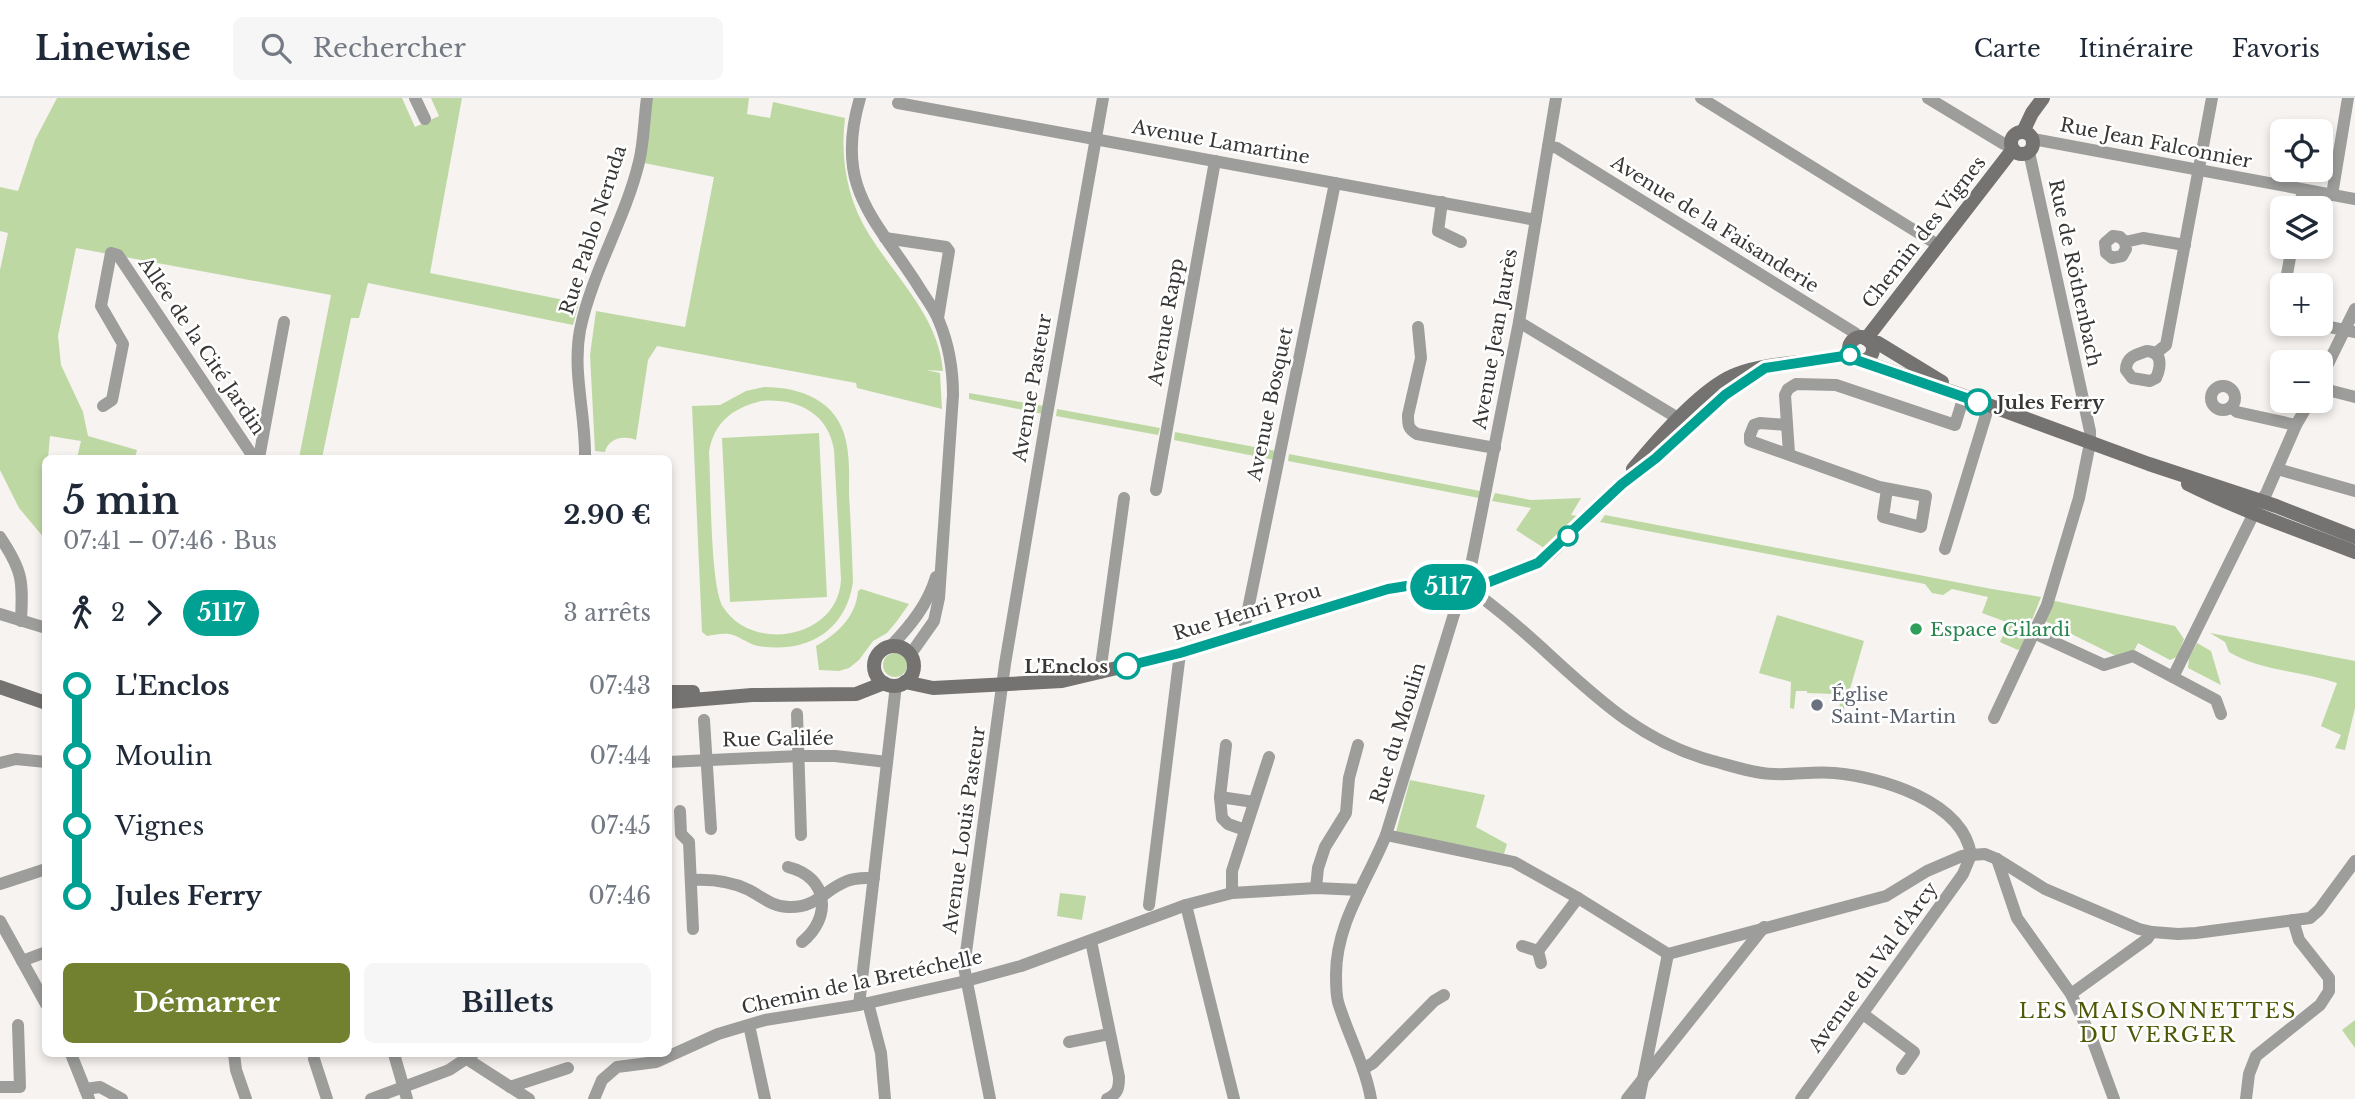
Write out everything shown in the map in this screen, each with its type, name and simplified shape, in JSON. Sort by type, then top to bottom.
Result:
[{"type":"street","points":[[415,98],[425,119]]},
{"type":"street","name":"Rue Pablo Neruda","points":[[585,455],[586,438],[579,397],[578,342],[590,295],[639,162],[647,98]]},
{"type":"street","points":[[860,98],[853,120],[853,171],[862,202],[938,318],[952,364],[953,386],[937,614],[912,661],[895,683],[874,878],[864,1004],[881,1053],[885,1099]]},
{"type":"street","name":"Avenue Pasteur","points":[[1003,685],[1046,420],[1104,98]]},
{"type":"street","name":"Avenue Jean Jaurès","points":[[1467,586],[1519,321],[1556,98]]},
{"type":"street","points":[[1701,98],[1938,245]]},
{"type":"street","points":[[1928,98],[2013,148]]},
{"type":"street","points":[[2028,141],[2032,113],[2043,98]]},
{"type":"street","points":[[2155,353],[2166,345],[2212,98]]},
{"type":"street","points":[[2332,195],[2348,98]]},
{"type":"street","name":"Avenue Lamartine","points":[[898,103],[1536,219]]},
{"type":"street","name":"Chemin des Vignes","points":[[1856,358],[1868,359],[1872,353],[1865,340],[2013,148],[2014,136],[2028,141]]},
{"type":"street","name":"Rue Jean Falconnier","points":[[2028,141],[2355,199]]},
{"type":"street","name":"Rue de Röthenbach","points":[[1994,718],[2047,605],[2079,498],[2090,443],[2090,431],[2028,141]]},
{"type":"street","name":"Avenue de la Faisanderie","points":[[1548,146],[1557,148],[1865,340]]},
{"type":"street","name":"Avenue Rapp","points":[[1156,490],[1215,161]]},
{"type":"street","name":"Avenue Bosquet","points":[[1248,631],[1245,624],[1335,183]]},
{"type":"street","points":[[2302,196],[2303,190]]},
{"type":"street","points":[[1442,202],[1438,232],[1461,242]]},
{"type":"street","points":[[885,238],[946,247],[949,251],[938,318]]},
{"type":"street","points":[[2125,242],[2143,238],[2185,245]]},
{"type":"street","name":"Allée de la Cité Jardin","points":[[103,406],[113,400],[123,344],[101,306],[111,253],[118,255],[254,455]]},
{"type":"street","points":[[2333,359],[2350,331],[2355,309]]},
{"type":"street","points":[[1519,321],[1685,422]]},
{"type":"street","points":[[257,455],[284,322]]},
{"type":"street","points":[[1418,327],[1421,358],[1408,415],[1410,430],[1417,434],[1495,448]]},
{"type":"street","points":[[1865,340],[1878,343],[1964,396]]},
{"type":"street","points":[[1856,358],[2149,464],[2257,507],[2355,552]]},
{"type":"street","name":"Rue Henri Prou","points":[[895,683],[933,688],[1053,682],[1180,653],[1388,589],[1413,585],[1467,586],[1501,579],[1538,563],[1622,484],[1648,451],[1685,422],[1722,382],[1738,374],[1765,368],[1856,358]]},
{"type":"street","points":[[1789,453],[1786,395],[1788,388],[1796,384],[1836,385],[1955,425],[1964,396]]},
{"type":"street","points":[[2333,391],[2355,397]]},
{"type":"street","points":[[1945,549],[1989,405]]},
{"type":"street","points":[[2231,407],[2237,412],[2296,425]]},
{"type":"street","points":[[2173,677],[2257,507],[2266,494],[2302,413]]},
{"type":"street","points":[[1787,425],[1754,425],[1750,441],[1887,489]]},
{"type":"street","points":[[2277,469],[2355,491]]},
{"type":"street","points":[[1100,673],[1124,498]]},
{"type":"street","points":[[2257,507],[2355,537]]},
{"type":"street","points":[[0,537],[19,568],[22,587],[21,621]]},
{"type":"street","points":[[838,693],[863,682],[874,670],[876,657],[907,630],[927,601],[941,561]]},
{"type":"street","points":[[1467,586],[1518,626],[1597,699],[1638,728],[1710,761],[1774,775],[1838,773],[1907,789],[1960,826],[1969,842],[1970,855]]},
{"type":"street","name":"Rue du Moulin","points":[[1371,1099],[1336,995],[1338,947],[1353,901],[1374,865],[1386,835],[1458,601],[1467,586]]},
{"type":"street","points":[[0,614],[42,627]]},
{"type":"street","points":[[2034,633],[2104,666],[2133,656],[2216,700],[2221,714]]},
{"type":"street","points":[[891,646],[902,648],[933,688]]},
{"type":"street","points":[[1149,905],[1180,653]]},
{"type":"street","points":[[874,670],[895,683]]},
{"type":"street","points":[[672,692],[856,694],[895,683]]},
{"type":"street","name":"Avenue Louis Pasteur","points":[[990,1099],[964,967],[1003,685]]},
{"type":"street","points":[[0,687],[42,702]]},
{"type":"street","points":[[672,702],[774,694]]},
{"type":"street","points":[[797,714],[801,835]]},
{"type":"street","points":[[704,720],[710,830]]},
{"type":"street","points":[[1226,745],[1220,797],[1222,818],[1228,824],[1245,830]]},
{"type":"street","points":[[1316,888],[1318,868],[1325,847],[1346,813],[1349,778],[1358,745]]},
{"type":"street","name":"Rue Galilée","points":[[672,762],[835,756],[887,762]]},
{"type":"street","points":[[1233,893],[1232,871],[1269,757]]},
{"type":"street","points":[[0,762],[16,759],[42,762]]},
{"type":"street","points":[[1220,797],[1254,802]]},
{"type":"street","points":[[680,811],[681,834],[688,842],[693,929]]},
{"type":"street","points":[[1386,835],[1514,862],[1668,954],[1886,896],[1927,871],[1962,856],[1985,854],[2045,889],[2139,929],[2178,934],[2310,918],[2319,910],[2355,861]]},
{"type":"street","name":"Avenue du Val d'Arcy","points":[[1801,1099],[1963,874],[1970,855]]},
{"type":"street","points":[[1997,859],[2017,918],[2071,994],[2113,1099]]},
{"type":"street","points":[[788,867],[808,876],[822,898],[822,916],[818,925],[802,942]]},
{"type":"street","points":[[0,884],[42,870]]},
{"type":"street","points":[[691,880],[734,884],[775,905],[788,907],[804,906],[822,898],[834,887],[847,881],[874,878]]},
{"type":"street","name":"Chemin de la Bretéchelle","points":[[672,1055],[718,1034],[749,1025],[864,1004],[1021,966],[1186,905],[1233,893],[1316,888],[1360,890]]},
{"type":"street","points":[[1522,946],[1540,957],[1578,898]]},
{"type":"street","points":[[1186,905],[1234,1099]]},
{"type":"street","points":[[2246,1099],[2249,1074],[2256,1056],[2325,1001],[2329,991],[2329,978],[2299,940],[2293,920]]},
{"type":"street","points":[[0,921],[42,997]]},
{"type":"street","points":[[1627,1099],[1764,927]]},
{"type":"street","points":[[2071,994],[2147,939],[2152,932]]},
{"type":"street","points":[[1091,941],[1119,1088],[1115,1096],[1107,1099]]},
{"type":"street","points":[[22,961],[42,954]]},
{"type":"street","points":[[1639,1099],[1668,954]]},
{"type":"street","points":[[1363,1069],[1373,1063],[1434,1001],[1444,995]]},
{"type":"street","points":[[1863,1014],[1914,1052],[1902,1069]]},
{"type":"street","points":[[0,1087],[20,1087],[18,1025]]},
{"type":"street","points":[[749,1025],[765,1099]]},
{"type":"street","points":[[1069,1042],[1109,1034]]},
{"type":"street","points":[[72,1057],[87,1094],[100,1087],[122,1099]]},
{"type":"street","points":[[234,1057],[246,1099]]},
{"type":"street","points":[[395,1057],[405,1094]]},
{"type":"street","points":[[371,1099],[405,1094],[468,1057]]},
{"type":"street","points":[[471,1057],[519,1095],[568,1068]]},
{"type":"street","name":"Chemin de la Bretéchelle","points":[[594,1099],[602,1080],[617,1067],[656,1062],[667,1057]]},
{"type":"street","points":[[314,1059],[327,1099]]},
{"type":"green space","points":[[57,98],[402,98],[415,127],[439,116],[431,98],[462,98],[430,273],[579,303],[573,325],[368,283],[359,318],[351,318],[323,455],[300,455],[331,295],[76,248],[58,336],[61,365],[83,412],[88,436],[137,450],[136,455],[78,455],[81,441],[50,436],[48,455],[42,455],[42,535],[19,508],[0,470],[0,270],[8,233],[0,231],[0,187],[18,191],[35,140]]},
{"type":"green space","points":[[647,98],[749,98],[747,114],[770,118],[773,102],[845,118],[845,164],[851,194],[870,236],[915,300],[934,334],[943,371],[926,370],[940,373],[942,409],[857,388],[856,383],[657,346],[648,360],[636,440],[617,439],[609,444],[605,452],[595,451],[590,355],[596,311],[685,327],[714,177],[639,162]]},
{"type":"green space","points":[[764,387],[778,388],[816,399],[835,416],[846,441],[853,582],[849,599],[833,626],[808,642],[793,646],[758,646],[732,635],[707,636],[702,632],[692,406],[720,405],[746,391]],"holes":[[[774,401],[798,405],[808,410],[825,426],[831,437],[841,579],[837,599],[826,615],[811,626],[792,633],[773,634],[754,631],[737,622],[723,607],[719,596],[713,557],[709,452],[715,432],[726,418],[751,404]]]},
{"type":"green space","points":[[969,393],[1044,406],[1043,414],[969,399]]},
{"type":"green space","points":[[1057,409],[1160,428],[1158,435],[1056,416]]},
{"type":"green space","points":[[1175,432],[1276,451],[1274,460],[1174,440]]},
{"type":"green space","points":[[819,433],[827,597],[730,602],[722,438]]},
{"type":"green space","points":[[1289,454],[1480,491],[1479,498],[1288,461]]},
{"type":"green space","points":[[1495,493],[1531,500],[1581,498],[1571,515],[1577,516],[1544,548],[1516,530],[1531,508],[1492,501]]},
{"type":"green space","points":[[1605,515],[2041,597],[2018,650],[2000,642],[2009,623],[1982,613],[1988,597],[1952,589],[1943,595],[1932,593],[1925,584],[1600,522]]},
{"type":"green space","points":[[861,589],[909,604],[887,633],[873,641],[859,660],[849,668],[839,671],[819,670],[816,646],[844,624],[854,609],[858,591]]},
{"type":"green space","points":[[2050,600],[2175,626],[2184,639],[2177,657],[2170,660],[2138,643],[2134,651],[2116,656],[2043,620]]},
{"type":"green space","points":[[1777,615],[1864,641],[1843,713],[1839,713],[1840,701],[1833,700],[1833,694],[1807,691],[1796,691],[1794,709],[1790,708],[1791,682],[1759,673]]},
{"type":"green space","points":[[2210,633],[2355,661],[2355,708],[2345,750],[2335,748],[2341,735],[2321,726],[2337,683],[2241,658],[2229,652],[2225,642]]},
{"type":"green space","points":[[2197,643],[2211,651],[2221,685],[2188,668],[2189,658]]},
{"type":"green space","points":[[895,653],[906,660],[907,665],[900,676],[895,677],[884,670],[883,665],[890,654]]},
{"type":"green space","points":[[1410,780],[1485,795],[1476,827],[1507,844],[1504,854],[1396,832]]},
{"type":"green space","points":[[1060,893],[1086,896],[1082,920],[1057,916]]},
{"type":"green space","points":[[2355,1020],[2355,1048],[2342,1030]]},
{"type":"bus line","name":"5117","points":[[1127,666],[1180,653],[1388,589],[1413,585],[1467,586],[1501,579],[1538,563],[1690,425],[1725,395],[1765,368],[1850,355],[1856,360],[1978,402]]},
{"type":"place","name":"Jules Ferry","points":[[1978,402]]},
{"type":"place","name":"Espace Gilardi","points":[[1916,629]]},
{"type":"place","name":"L'Enclos","points":[[1127,666]]},
{"type":"place","name":"Église Saint-Martin","points":[[1817,705]]},
{"type":"district","name":"LES MAISONNETTES DU VERGER","points":[[2158,1023]]}]
